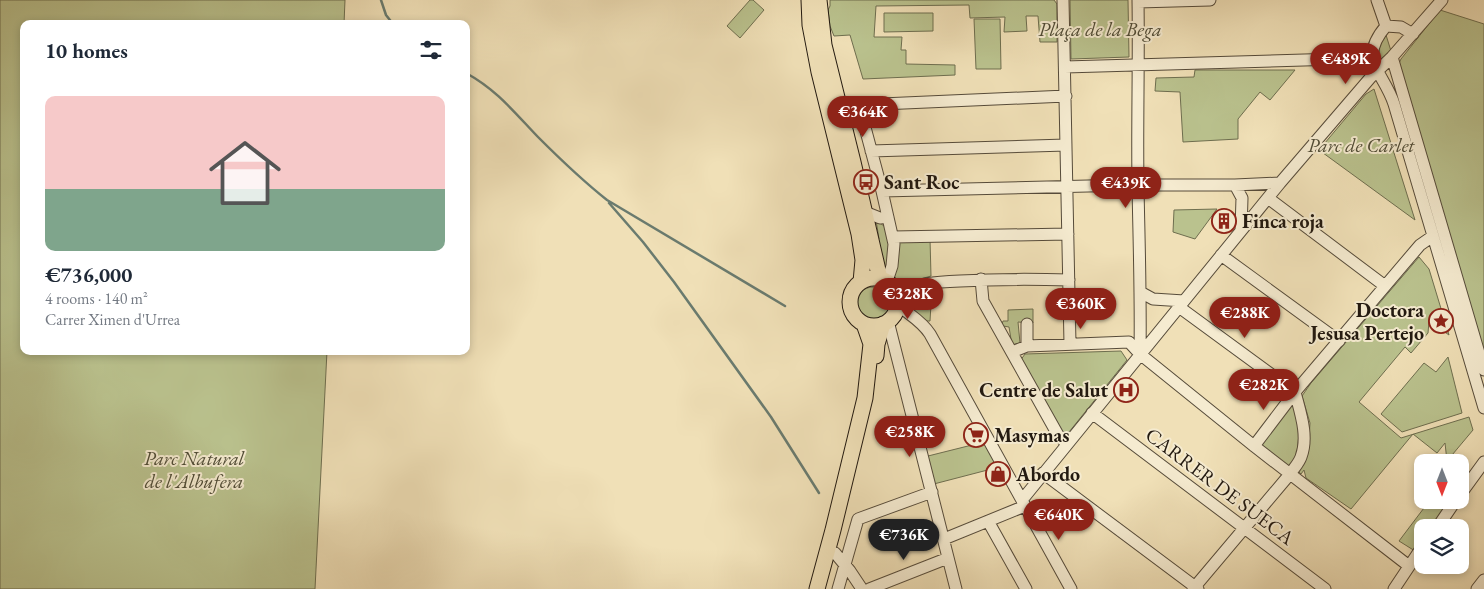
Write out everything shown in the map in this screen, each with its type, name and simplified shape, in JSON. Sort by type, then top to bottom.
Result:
[{"type":"main road","points":[[809,0],[810,25],[819,72],[859,234],[863,260],[861,282]]},
{"type":"main road","points":[[820,0],[824,45],[882,280]]},
{"type":"main road","points":[[825,589],[870,406],[877,344],[886,323],[896,310],[896,298],[889,284],[874,278],[861,282],[855,287],[850,300],[853,315],[864,324],[870,326],[886,323]]},
{"type":"main road","points":[[817,589],[865,398],[870,344],[864,324]]},
{"type":"street","points":[[1063,0],[1070,344]]},
{"type":"street","points":[[1140,354],[1142,293],[1138,185],[1140,65],[1138,1],[1210,0]]},
{"type":"street","points":[[1377,0],[1386,26]]},
{"type":"street","points":[[944,539],[988,521],[1023,503],[1067,444],[1280,183],[1370,77],[1392,57],[1442,0]]},
{"type":"street","points":[[1386,26],[1401,27],[1413,34]]},
{"type":"street","points":[[1386,26],[1378,36],[1372,58],[1377,72],[1392,99],[1484,408]]},
{"type":"street","points":[[1392,57],[1484,370]]},
{"type":"street","points":[[1065,67],[1372,58]]},
{"type":"street","points":[[882,280],[889,275],[892,266],[894,244],[882,190],[858,105],[1066,96]]},
{"type":"street","points":[[871,151],[1066,145]]},
{"type":"street","points":[[882,190],[1280,183]]},
{"type":"street","points":[[1234,185],[1242,198],[1241,230]]},
{"type":"street","points":[[1268,198],[1385,286]]},
{"type":"street","points":[[865,212],[880,218],[888,218]]},
{"type":"street","points":[[893,237],[1068,234]]},
{"type":"street","points":[[1254,446],[1295,392],[1338,341],[1420,245],[1433,236]]},
{"type":"street","points":[[1221,255],[1338,341]]},
{"type":"street","points":[[981,280],[983,301],[1058,435],[1067,444]]},
{"type":"street","points":[[1069,280],[934,282],[909,286],[896,298],[910,316],[923,323],[930,334],[1071,589]]},
{"type":"street","points":[[1044,473],[1195,588],[1290,474],[1301,458],[1304,446],[1304,430],[1295,392],[1181,304],[1152,299],[1142,293]]},
{"type":"street","points":[[886,323],[956,589]]},
{"type":"street","points":[[1027,324],[1027,346]]},
{"type":"street","points":[[1012,352],[1027,346],[1129,342],[1140,354],[1254,446],[1409,566]]},
{"type":"street","name":"CARRER DE SUECA","points":[[1092,413],[1325,589]]},
{"type":"street","points":[[1469,483],[1484,462]]},
{"type":"street","points":[[838,589],[858,519],[932,492]]},
{"type":"street","points":[[988,521],[1026,589]]},
{"type":"street","points":[[835,553],[862,589]]},
{"type":"street","points":[[868,589],[948,558]]},
{"type":"street","points":[[1394,589],[1414,559]]},
{"type":"street","points":[[1477,589],[1484,580]]},
{"type":"green space","name":"Parc Natural de l'Albufera","points":[[0,0],[345,0],[344,20],[20,20],[20,355],[327,355],[315,589],[0,589]]},
{"type":"green space","points":[[750,0],[753,0],[764,10],[740,38],[727,26]]},
{"type":"green space","points":[[830,0],[1054,0],[1057,4],[1057,42],[1040,42],[1038,16],[1026,16],[1027,31],[1004,32],[1005,17],[970,18],[969,5],[876,6],[874,37],[902,37],[901,50],[906,50],[906,64],[955,65],[955,75],[863,79],[850,35],[834,36],[830,26],[828,10]]},
{"type":"green space","name":"Plaça de la Bega","points":[[1070,0],[1128,0],[1129,57],[1071,59]]},
{"type":"green space","points":[[1440,10],[1484,24],[1484,365],[1396,70],[1401,59]]},
{"type":"green space","points":[[884,13],[933,13],[933,31],[884,32]]},
{"type":"green space","points":[[974,19],[1000,19],[1001,69],[976,69]]},
{"type":"green space","points":[[1386,35],[1391,51],[1380,62],[1377,49]]},
{"type":"green space","points":[[1195,70],[1295,70],[1270,100],[1260,92],[1238,119],[1238,139],[1183,142],[1180,92],[1155,91],[1156,78],[1194,77]]},
{"type":"green space","name":"Parc de Carlet","points":[[1374,89],[1415,220],[1319,150],[1366,94]]},
{"type":"green space","points":[[1217,209],[1195,239],[1173,232],[1174,210]]},
{"type":"green space","points":[[876,220],[888,229],[891,245],[885,275],[874,236],[879,239]]},
{"type":"green space","points":[[930,239],[931,276],[900,285],[894,276],[899,242]]},
{"type":"green space","points":[[1419,257],[1429,269],[1449,335],[1429,321],[1428,333],[1411,353],[1405,347],[1359,402],[1401,438],[1413,434],[1351,509],[1306,478],[1304,470],[1301,474],[1298,471],[1308,453],[1310,423],[1302,396]]},
{"type":"green space","points":[[873,287],[885,292],[890,304],[885,316],[873,321],[861,316],[856,304],[861,292]]},
{"type":"green space","points":[[932,287],[930,321],[926,321],[905,305],[904,294]]},
{"type":"green space","points":[[1033,309],[1033,323],[1018,322],[1020,343],[1012,345],[1009,327],[1002,324],[1003,321],[1008,321],[1008,310]]},
{"type":"green space","points":[[1121,351],[1127,360],[1069,432],[1059,432],[1020,361],[1025,354]]},
{"type":"green space","points":[[1448,357],[1462,413],[1402,432],[1381,414],[1424,363],[1436,372]]},
{"type":"green space","points":[[1294,401],[1300,426],[1298,458],[1286,469],[1258,446]]},
{"type":"green space","points":[[1469,417],[1473,430],[1453,454],[1446,454],[1445,443],[1437,453],[1413,434]]},
{"type":"green space","points":[[988,441],[1003,466],[930,485],[924,457]]},
{"type":"green space","points":[[1423,509],[1445,509],[1438,519],[1416,519]]},
{"type":"green space","points":[[1414,521],[1414,550],[1399,541]]},
{"type":"waterway","points":[[381,0],[386,15],[390,20]]},
{"type":"waterway","points":[[470,76],[496,94],[563,162],[607,200],[785,306]]},
{"type":"waterway","points":[[609,203],[674,282],[771,417],[819,493]]},
{"type":"place","name":"Sant Roc","points":[[866,182]]},
{"type":"place","name":"Finca roja","points":[[1224,221]]},
{"type":"place","name":"Doctora Jesusa Pertejo","points":[[1441,321]]},
{"type":"place","name":"Centre de Salut","points":[[1126,390]]},
{"type":"place","name":"Masymas","points":[[976,435]]},
{"type":"place","name":"Abordo","points":[[998,474]]}]
